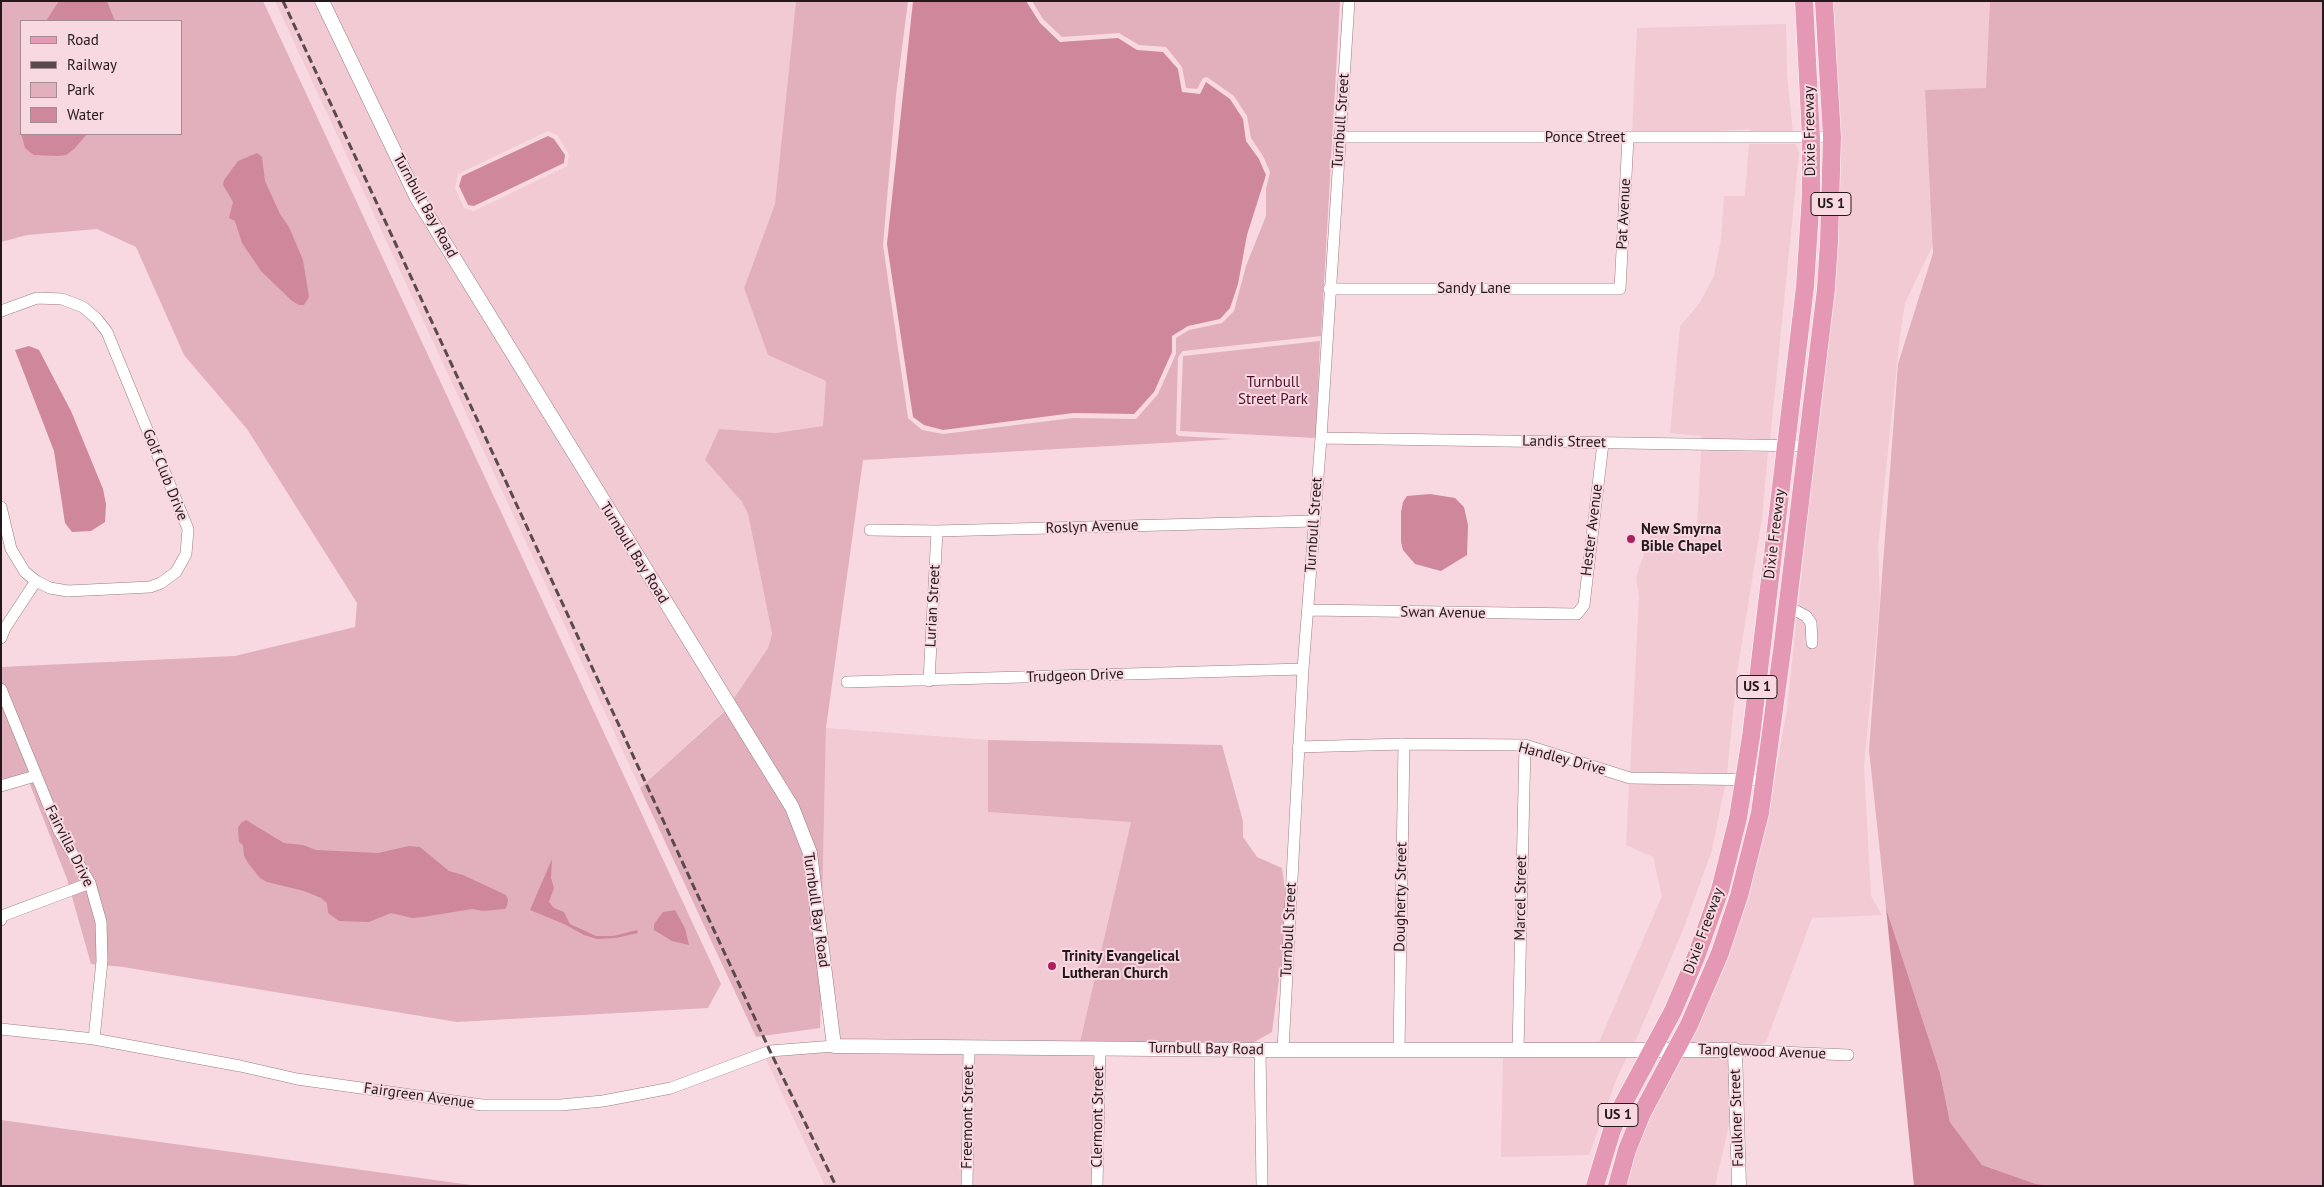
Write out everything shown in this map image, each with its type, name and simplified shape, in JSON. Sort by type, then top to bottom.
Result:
[{"type":"main road","name":"Dixie Freeway","points":[[1652,1049],[1685,984],[1708,925],[1730,851],[1745,780],[1805,287],[1810,209],[1811,138],[1804,1]]},
{"type":"main road","name":"Dixie Freeway","points":[[1676,1049],[1700,1001],[1731,923],[1749,860],[1765,780],[1826,289],[1832,138],[1824,1]]},
{"type":"main road","name":"US 1","points":[[1596,1186],[1612,1130],[1634,1082],[1652,1049]]},
{"type":"main road","name":"US 1","points":[[1617,1186],[1627,1150],[1642,1113],[1676,1049]]},
{"type":"street","name":"Turnbull Bay Road","points":[[322,1],[417,198],[792,807],[810,853],[834,1046],[969,1049],[1676,1049]]},
{"type":"street","name":"Turnbull Street","points":[[1283,1050],[1298,747],[1321,438],[1329,289],[1349,1]]},
{"type":"street","name":"Ponce Street","points":[[1339,137],[1832,138]]},
{"type":"street","name":"Pat Avenue","points":[[1620,289],[1628,138]]},
{"type":"street","name":"Sandy Lane","points":[[1329,289],[1620,289]]},
{"type":"street","name":"Golf Club Drive","points":[[1,311],[36,298],[62,299],[83,307],[97,319],[107,332],[188,529],[186,554],[176,572],[161,583],[150,586],[68,590],[50,588],[25,572],[10,550],[1,507]]},
{"type":"street","name":"Landis Street","points":[[1321,438],[1806,446]]},
{"type":"street","name":"Hester Avenue","points":[[1576,614],[1584,605],[1603,443]]},
{"type":"street","name":"Roslyn Avenue","points":[[870,530],[937,532],[1314,521]]},
{"type":"street","name":"Lurian Street","points":[[930,681],[937,532]]},
{"type":"street","points":[[1,638],[5,628],[36,580]]},
{"type":"street","points":[[1787,606],[1806,616],[1811,623],[1812,643]]},
{"type":"street","name":"Swan Avenue","points":[[1309,610],[1576,614]]},
{"type":"street","name":"Trudgeon Drive","points":[[846,682],[1303,669]]},
{"type":"street","name":"Fairvilla Drive","points":[[1,689],[59,831],[90,884],[101,922],[102,961],[94,1039]]},
{"type":"street","name":"Handley Drive","points":[[1298,747],[1404,744],[1525,745],[1630,778],[1765,780]]},
{"type":"street","name":"Dougherty Street","points":[[1399,1050],[1404,744]]},
{"type":"street","name":"Marcel Street","points":[[1518,1050],[1525,745]]},
{"type":"street","points":[[1,786],[35,776]]},
{"type":"street","points":[[1,920],[2,916],[90,884]]},
{"type":"street","name":"Fairgreen Avenue","points":[[1,1029],[94,1039],[240,1066],[297,1079],[482,1105],[561,1105],[604,1101],[671,1088],[770,1051],[834,1046]]},
{"type":"street","name":"Clermont Street","points":[[1097,1186],[1100,1048]]},
{"type":"street","name":"Freemont Street","points":[[967,1186],[969,1049]]},
{"type":"street","name":"Tanglewood Avenue","points":[[1676,1049],[1848,1055]]},
{"type":"street","points":[[1260,1050],[1262,1186]]},
{"type":"street","name":"Faulkner Street","points":[[1735,1050],[1739,1186]]},
{"type":"shaded area","points":[[275,1],[316,1],[412,201],[725,710],[640,788]]},
{"type":"shaded area","points":[[329,1],[796,1],[775,204],[744,288],[768,355],[826,381],[823,426],[775,433],[719,429],[705,460],[742,502],[748,514],[772,634],[768,648],[732,701],[422,195]],"holes":[[[548,131],[557,135],[569,154],[567,166],[474,211],[464,208],[455,188],[458,174]]]},
{"type":"shaded area","points":[[1830,1],[1994,1],[1992,88],[1941,207],[1932,247],[1905,303],[1900,335],[1878,547],[1880,599],[1864,766],[1871,896],[1882,915],[1812,918],[1766,1042],[1760,1045],[1685,1043],[1747,903],[1770,804],[1787,709],[1832,289],[1841,158],[1837,143]]},
{"type":"shaded area","points":[[1786,24],[1787,75],[1793,133],[1749,133],[1749,129],[1689,133],[1632,133],[1637,28]]},
{"type":"shaded area","points":[[1749,144],[1796,144],[1799,153],[1770,440],[1701,439],[1701,436],[1670,433],[1680,326],[1699,304],[1714,276],[1721,239],[1724,196],[1745,196]]},
{"type":"shaded area","points":[[1701,451],[1768,452],[1762,518],[1737,673],[1727,774],[1630,772],[1639,597],[1636,577],[1653,528],[1697,529]]},
{"type":"shaded area","points":[[826,728],[988,740],[989,812],[1131,822],[1080,1042],[838,1040],[822,910]]},
{"type":"shaded area","points":[[1629,784],[1725,785],[1712,850],[1683,930],[1634,1044],[1524,1044],[1524,1042],[1599,1042],[1662,896],[1653,857],[1626,845]]},
{"type":"shaded area","points":[[829,1052],[964,1054],[962,1186],[825,1186],[766,1059],[793,1054]]},
{"type":"shaded area","points":[[1094,1054],[1092,1186],[972,1186],[974,1055]]},
{"type":"shaded area","points":[[1628,1055],[1616,1080],[1589,1155],[1501,1157],[1503,1056]]},
{"type":"shaded area","points":[[1678,1055],[1730,1055],[1732,1112],[1715,1186],[1623,1186],[1632,1152]]},
{"type":"green space","points":[[1,1],[263,1],[721,984],[708,1008],[457,1022],[123,967],[91,964],[67,879],[29,782],[1,792],[1,667],[235,656],[355,627],[357,603],[247,429],[184,355],[136,247],[97,229],[27,235],[1,242]]},
{"type":"green space","points":[[796,1],[908,1],[896,95],[883,245],[908,418],[922,430],[943,434],[1073,418],[1136,419],[1158,394],[1176,354],[1176,338],[1189,330],[1222,323],[1234,311],[1246,266],[1266,216],[1266,189],[1270,172],[1263,156],[1251,138],[1247,116],[1234,96],[1207,77],[1203,78],[1197,89],[1186,88],[1182,67],[1166,47],[1139,45],[1119,33],[1062,37],[1043,19],[1032,1],[1340,1],[1321,336],[1183,351],[1178,357],[1176,434],[1179,436],[1233,439],[863,460],[826,728],[822,910],[814,850],[732,701],[768,648],[772,634],[748,514],[742,502],[705,460],[719,429],[775,433],[823,426],[826,381],[768,355],[744,288],[775,204]]},
{"type":"green space","points":[[1990,1],[2323,1],[2323,1186],[2055,1186],[2036,1184],[1982,1165],[1950,1122],[1940,1073],[1886,908],[1869,750],[1898,364],[1933,253],[1925,90],[1986,88]]},
{"type":"green space","name":"Turnbull Street Park","points":[[1320,341],[1316,438],[1180,431],[1183,356]]},
{"type":"green space","points":[[725,711],[787,810],[805,855],[821,984],[820,1028],[756,1037],[640,788]]},
{"type":"green space","points":[[988,740],[1222,745],[1243,821],[1243,837],[1257,857],[1282,868],[1286,896],[1283,949],[1272,1032],[1251,1044],[1080,1042],[1131,822],[988,812]]},
{"type":"green space","points":[[1,1120],[478,1186],[1,1186]]},
{"type":"water","points":[[59,1],[107,1],[115,20],[47,20]]},
{"type":"water","points":[[913,1],[1026,1],[1040,23],[1060,42],[1118,38],[1137,50],[1163,52],[1178,69],[1182,92],[1200,94],[1206,82],[1230,99],[1243,119],[1246,141],[1259,159],[1266,175],[1247,235],[1238,284],[1230,308],[1220,319],[1188,326],[1172,336],[1172,352],[1154,392],[1134,414],[1073,413],[943,430],[924,425],[913,417],[887,244]]},
{"type":"water","points":[[22,135],[86,135],[66,155],[34,155],[25,148]]},
{"type":"water","points":[[548,136],[554,139],[565,155],[564,163],[474,206],[468,205],[459,186],[462,176]]},
{"type":"water","points":[[257,153],[262,157],[265,181],[280,214],[289,227],[303,260],[309,297],[304,305],[299,305],[292,301],[261,271],[242,243],[235,221],[229,218],[233,202],[223,185],[224,180],[238,161]]},
{"type":"water","points":[[29,346],[39,350],[71,411],[103,489],[106,504],[105,522],[91,531],[72,532],[65,523],[54,451],[15,350]]},
{"type":"water","points":[[1430,494],[1455,498],[1464,507],[1468,525],[1467,555],[1441,571],[1415,564],[1403,550],[1401,542],[1403,502],[1407,496]]},
{"type":"water","points":[[246,820],[284,843],[303,845],[316,850],[378,853],[409,846],[420,847],[449,871],[463,875],[506,895],[508,900],[507,906],[505,909],[483,911],[472,909],[412,918],[391,913],[369,922],[339,921],[328,913],[327,903],[321,898],[304,891],[267,882],[260,878],[248,863],[244,856],[243,845],[239,842],[238,828]]},
{"type":"water","points":[[552,859],[551,878],[554,888],[549,902],[554,908],[564,912],[570,924],[596,936],[613,936],[637,930],[638,933],[616,938],[597,939],[530,910]]},
{"type":"water","points":[[1886,908],[1940,1073],[1950,1122],[1982,1165],[2036,1184],[2055,1186],[1914,1186]]},
{"type":"water","points":[[675,910],[685,928],[689,945],[672,941],[654,930],[654,924],[663,912]]},
{"type":"railway","points":[[283,1],[770,1051],[836,1186]]},
{"type":"place","name":"New Smyrna Bible Chapel","points":[[1631,539]]},
{"type":"place","name":"Trinity Evangelical Lutheran Church","points":[[1052,966]]}]
